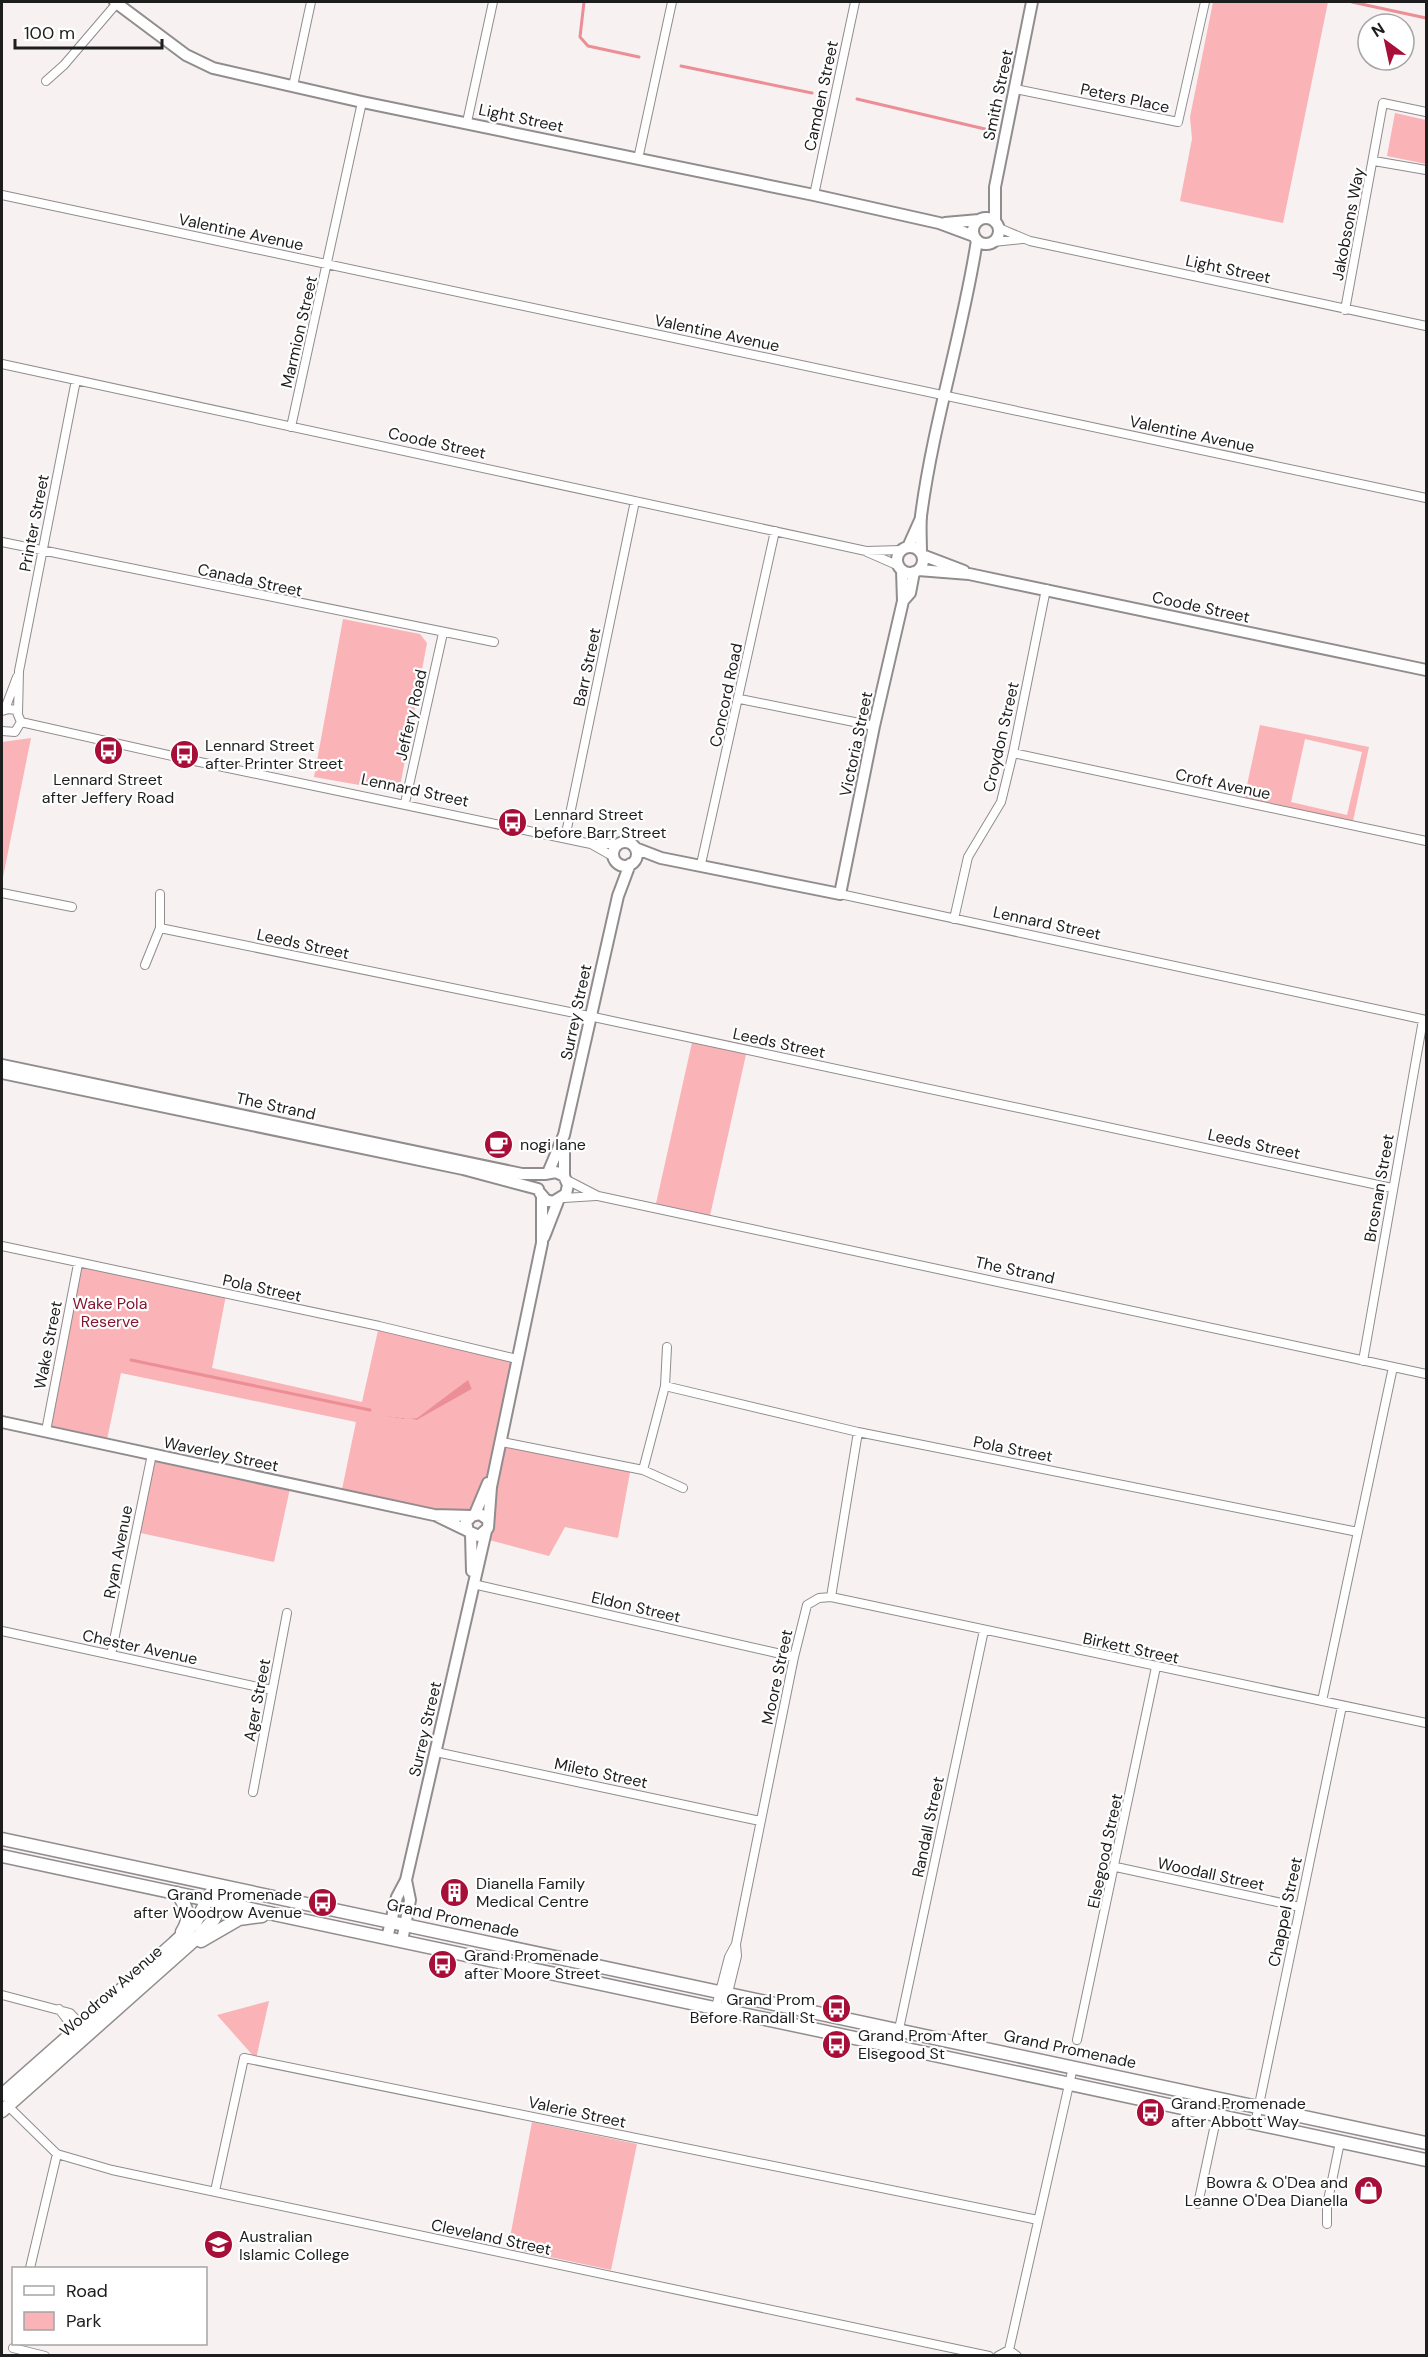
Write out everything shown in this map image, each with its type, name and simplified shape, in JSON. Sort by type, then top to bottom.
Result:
[{"type":"main road","name":"Grand Promenade","points":[[2,1839],[1259,2106],[1426,2144]]},
{"type":"main road","name":"Grand Promenade","points":[[2,1856],[1426,2160]]},
{"type":"main road","name":"Woodrow Avenue","points":[[4,2104],[195,1923],[209,1900],[214,1883]]},
{"type":"main road","name":"Woodrow Avenue","points":[[81,2032],[176,1957],[200,1935],[214,1919],[228,1886]]},
{"type":"main road","points":[[174,1943],[189,1916],[177,1893]]},
{"type":"main road","points":[[176,1957],[239,1919],[275,1915]]},
{"type":"street","points":[[46,81],[64,65],[116,2]]},
{"type":"street","name":"Light Street","points":[[116,2],[200,62],[213,68],[362,102],[814,195],[939,223],[976,238]]},
{"type":"street","points":[[293,86],[311,2]]},
{"type":"street","points":[[467,122],[493,2]]},
{"type":"street","points":[[638,159],[672,2]]},
{"type":"street","name":"Camden Street","points":[[814,195],[855,2]]},
{"type":"street","name":"Smith Street","points":[[990,222],[993,195],[1032,2]]},
{"type":"street","name":"Peters Place","points":[[1015,89],[1178,122],[1205,2]]},
{"type":"street","name":"Marmion Street","points":[[291,427],[362,102]]},
{"type":"street","points":[[1374,161],[1383,103],[1426,112]]},
{"type":"street","name":"Jakobsons Way","points":[[1345,310],[1374,161],[1426,170]]},
{"type":"street","name":"Valentine Avenue","points":[[2,195],[1426,498]]},
{"type":"street","points":[[921,518],[897,559],[901,568],[916,571],[922,563],[921,518],[944,395],[975,265],[974,226],[990,222],[998,236],[975,265]]},
{"type":"street","name":"Light Street","points":[[939,223],[990,222],[1023,239],[1426,326]]},
{"type":"street","points":[[976,238],[984,244],[992,242]]},
{"type":"street","name":"Light Street","points":[[992,242],[1023,239]]},
{"type":"street","name":"Coode Street","points":[[2,364],[866,551],[901,568]]},
{"type":"street","name":"Printer Street","points":[[21,722],[18,713],[19,671],[76,380]]},
{"type":"street","name":"Barr Street","points":[[565,838],[635,501]]},
{"type":"street","name":"Concord Road","points":[[701,864],[740,699],[775,531]]},
{"type":"street","name":"Canada Street","points":[[2,542],[494,642]]},
{"type":"street","points":[[905,548],[915,548],[921,554]]},
{"type":"street","name":"Coode Street","points":[[866,551],[905,548]]},
{"type":"street","name":"Coode Street","points":[[921,554],[969,574]]},
{"type":"street","name":"Victoria Street","points":[[840,894],[874,726],[903,601],[901,568]]},
{"type":"street","name":"Coode Street","points":[[916,571],[969,574],[1426,670]]},
{"type":"street","name":"Victoria Street","points":[[903,601],[910,593],[916,571]]},
{"type":"street","name":"Croydon Street","points":[[954,919],[968,857],[1001,802],[1046,589]]},
{"type":"street","name":"Jeffery Road","points":[[405,803],[443,633]]},
{"type":"street","name":"Printer Street","points":[[3,710],[19,671]]},
{"type":"street","points":[[740,699],[874,726]]},
{"type":"street","points":[[3,710],[18,713]]},
{"type":"street","points":[[2,731],[15,732],[21,722]]},
{"type":"street","name":"Lennard Street","points":[[21,722],[591,844],[628,842],[636,848],[661,858],[701,864],[1425,1020]]},
{"type":"street","name":"Croft Avenue","points":[[1013,753],[1426,841]]},
{"type":"street","name":"Lennard Street","points":[[591,844],[622,865],[661,858]]},
{"type":"street","points":[[615,859],[614,851],[619,844]]},
{"type":"street","points":[[632,862],[636,848]]},
{"type":"street","name":"Surrey Street","points":[[615,859],[618,896]]},
{"type":"street","name":"Surrey Street","points":[[547,1174],[564,1135],[618,896],[632,862]]},
{"type":"street","points":[[2,892],[72,907]]},
{"type":"street","points":[[145,965],[160,928],[160,894]]},
{"type":"street","name":"Leeds Street","points":[[160,928],[590,1016],[1392,1188]]},
{"type":"street","name":"Brosnan Street","points":[[1363,1361],[1392,1188],[1425,1020]]},
{"type":"street","name":"The Strand","points":[[2,1065],[522,1174],[547,1174]]},
{"type":"street","name":"The Strand","points":[[2,1073],[463,1169],[540,1193]]},
{"type":"street","name":"Surrey Street","points":[[564,1135],[565,1178]]},
{"type":"street","points":[[495,1469],[473,1515],[466,1522],[469,1532],[479,1536],[486,1531],[495,1469],[542,1243],[561,1199],[568,1189],[565,1178],[556,1172],[547,1174],[540,1180],[542,1243]]},
{"type":"street","name":"The Strand","points":[[565,1178],[598,1196],[1426,1374]]},
{"type":"street","points":[[540,1193],[549,1201],[561,1199]]},
{"type":"street","name":"The Strand","points":[[561,1199],[598,1196]]},
{"type":"street","name":"Pola Street","points":[[2,1246],[78,1264],[379,1326],[517,1359]]},
{"type":"street","name":"Wake Street","points":[[46,1431],[78,1264]]},
{"type":"street","points":[[643,1470],[665,1386],[667,1347]]},
{"type":"street","points":[[1322,1701],[1393,1367]]},
{"type":"street","name":"Pola Street","points":[[665,1386],[858,1432],[1358,1532]]},
{"type":"street","name":"Waverley Street","points":[[2,1422],[434,1515],[473,1515]]},
{"type":"street","points":[[831,1598],[858,1432]]},
{"type":"street","points":[[502,1442],[643,1470],[683,1488]]},
{"type":"street","name":"Ryan Avenue","points":[[111,1655],[152,1454]]},
{"type":"street","name":"Waverley Street","points":[[434,1515],[469,1532]]},
{"type":"street","points":[[473,1515],[487,1519]]},
{"type":"street","name":"Surrey Street","points":[[387,1938],[397,1897],[406,1880],[486,1531]]},
{"type":"street","name":"Surrey Street","points":[[469,1532],[473,1584]]},
{"type":"street","name":"Eldon Street","points":[[473,1584],[794,1657]]},
{"type":"street","name":"Moore Street","points":[[720,2008],[725,1992],[729,1957],[736,1944],[794,1657],[807,1605],[819,1598],[831,1598]]},
{"type":"street","name":"Birkett Street","points":[[831,1598],[1426,1723]]},
{"type":"street","name":"Ager Street","points":[[253,1792],[287,1613]]},
{"type":"street","name":"Randall Street","points":[[899,2029],[984,1630]]},
{"type":"street","name":"Chester Avenue","points":[[2,1631],[272,1690]]},
{"type":"street","name":"Elsegood Street","points":[[1077,2040],[1116,1867],[1156,1667]]},
{"type":"street","name":"Chappel Street","points":[[1255,2124],[1342,1706]]},
{"type":"street","name":"Mileto Street","points":[[436,1752],[760,1821]]},
{"type":"street","name":"Woodall Street","points":[[1116,1867],[1300,1907]]},
{"type":"street","name":"Surrey Street","points":[[402,1941],[410,1900],[406,1880]]},
{"type":"street","points":[[2,1995],[59,2009],[81,2032]]},
{"type":"street","name":"Valerie Street","points":[[215,2191],[244,2058],[1038,2220]]},
{"type":"street","points":[[1009,2350],[1073,2067]]},
{"type":"street","name":"Cleveland Street","points":[[4,2104],[57,2154],[112,2170],[989,2355]]},
{"type":"street","points":[[1198,2204],[1217,2115]]},
{"type":"street","points":[[1327,2224],[1327,2205],[1340,2142]]},
{"type":"street","points":[[30,2267],[57,2154]]},
{"type":"street","points":[[13,2349],[45,2355]]},
{"type":"street","points":[[998,2355],[1009,2350]]},
{"type":"street","points":[[1009,2350],[1017,2355]]},
{"type":"green space","points":[[1213,2],[1328,2],[1283,223],[1180,201],[1192,139],[1190,117]]},
{"type":"green space","points":[[1395,113],[1426,120],[1426,164],[1387,156]]},
{"type":"green space","points":[[343,619],[420,634],[427,643],[399,792],[314,777]]},
{"type":"green space","points":[[1260,725],[1369,747],[1353,821],[1244,799]],"holes":[[[1305,739],[1362,752],[1347,815],[1291,802]]]},
{"type":"green space","points":[[31,738],[2,882],[2,742]]},
{"type":"green space","points":[[693,1038],[747,1050],[709,1220],[655,1208]]},
{"type":"green space","name":"Wake Pola Reserve","points":[[78,1264],[226,1295],[212,1368],[362,1402],[379,1326],[517,1359],[502,1442],[631,1467],[618,1538],[565,1527],[549,1556],[474,1536],[483,1535],[484,1516],[466,1522],[341,1494],[356,1422],[121,1373],[106,1444],[46,1431]],"holes":[[[468,1381],[472,1389],[417,1420],[408,1419],[417,1418]]]},
{"type":"green space","points":[[152,1454],[291,1484],[274,1562],[136,1532]]},
{"type":"green space","points":[[269,2001],[256,2059],[217,2015]]},
{"type":"green space","points":[[532,2122],[637,2144],[611,2270],[508,2248]]},
{"type":"shaded area","points":[[468,1380],[472,1389],[417,1420],[408,1419],[417,1418]]},
{"type":"waterway","points":[[584,2],[580,37],[588,46],[639,57]]},
{"type":"waterway","points":[[1352,2],[1426,18]]},
{"type":"waterway","points":[[681,66],[812,93]]},
{"type":"waterway","points":[[857,99],[985,129]]},
{"type":"waterway","points":[[131,1360],[370,1410]]},
{"type":"place","name":"Lennard Street after Jeffery Road","points":[[108,751]]},
{"type":"place","name":"Lennard Street after Printer Street","points":[[184,754]]},
{"type":"place","name":"Lennard Street before Barr Street","points":[[513,823]]},
{"type":"place","name":"nogi lane","points":[[499,1144]]},
{"type":"place","name":"Dianella Family Medical Centre","points":[[455,1892]]},
{"type":"place","name":"Grand Promenade after Woodrow Avenue","points":[[323,1903]]},
{"type":"place","name":"Grand Promenade after Moore Street","points":[[443,1964]]},
{"type":"place","name":"Grand Prom Before Randall St","points":[[836,2008]]},
{"type":"place","name":"Grand Prom After Elsegood St","points":[[837,2044]]},
{"type":"place","name":"Grand Promenade after Abbott Way","points":[[1150,2112]]},
{"type":"place","name":"Bowra & O'Dea and Leanne O'Dea Dianella","points":[[1369,2191]]},
{"type":"place","name":"Australian Islamic College","points":[[218,2245]]}]
